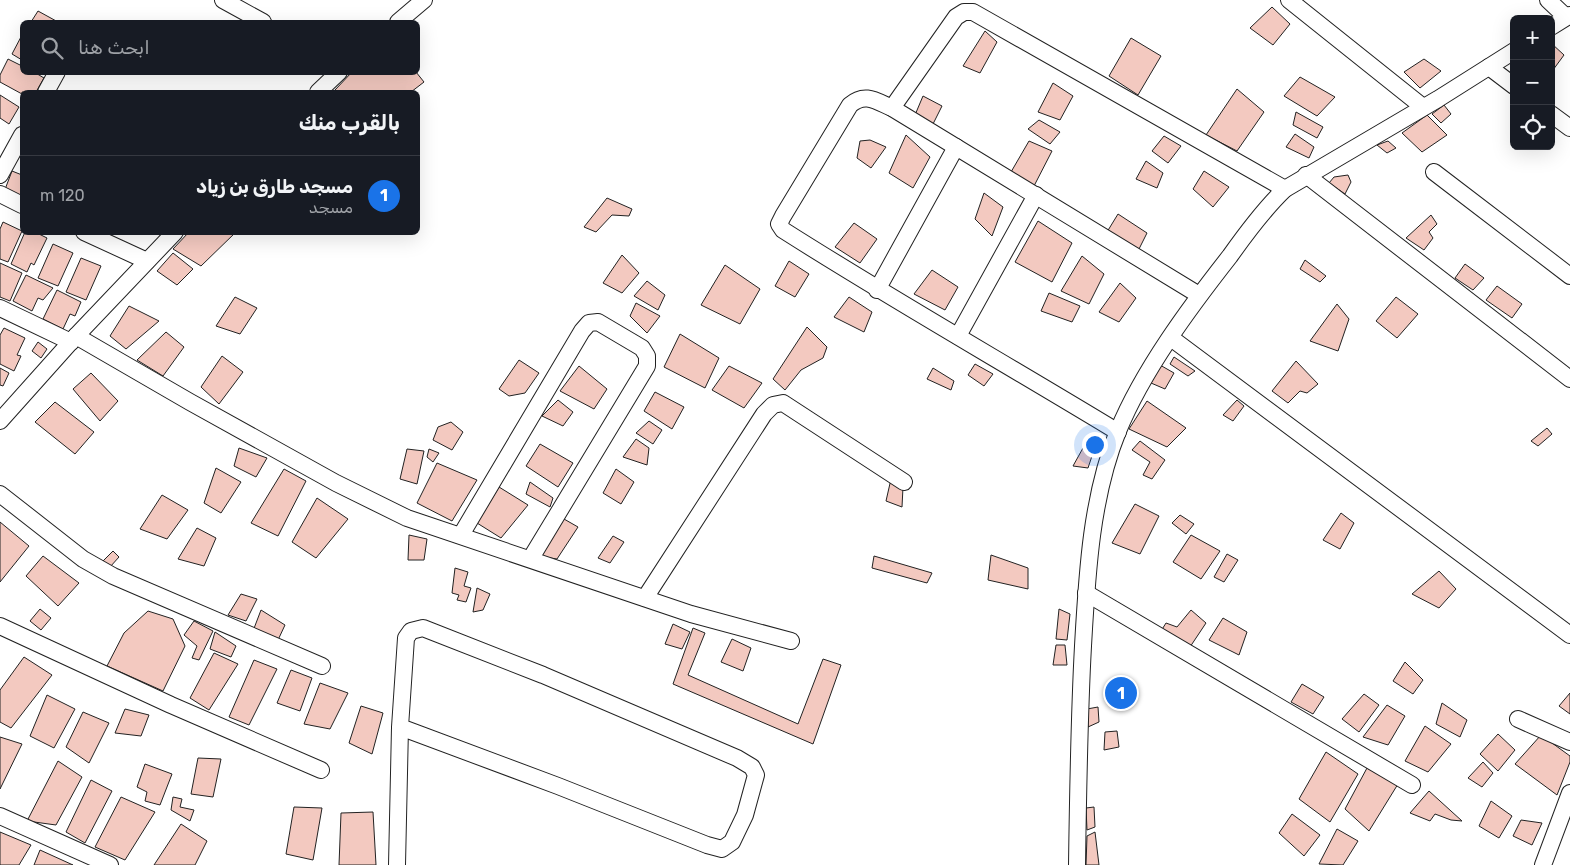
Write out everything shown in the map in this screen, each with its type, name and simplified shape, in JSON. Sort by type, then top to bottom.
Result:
[{"type":"street","points":[[222,0],[260,20]]},
{"type":"street","points":[[400,20],[424,0]]},
{"type":"street","points":[[1289,0],[1423,108]]},
{"type":"street","points":[[1548,0],[1568,16],[1555,24]]},
{"type":"street","points":[[892,108],[956,17],[964,12],[974,12],[1284,189]]},
{"type":"street","points":[[1078,865],[1079,723],[1091,539],[1100,492],[1118,432],[1134,398],[1199,295],[1266,207],[1284,189],[1423,108],[1510,54]]},
{"type":"street","points":[[1489,67],[1510,83]]},
{"type":"street","points":[[47,90],[55,75]]},
{"type":"street","points":[[320,90],[336,75]]},
{"type":"street","points":[[1118,432],[877,290],[783,230],[779,224],[850,104],[858,98],[867,97],[892,108],[1199,295]]},
{"type":"street","points":[[1555,117],[1570,128]]},
{"type":"street","points":[[0,175],[20,139]]},
{"type":"street","points":[[877,290],[956,147]]},
{"type":"street","points":[[1434,172],[1570,276]]},
{"type":"street","points":[[1306,175],[1570,379]]},
{"type":"street","points":[[0,194],[20,204]]},
{"type":"street","points":[[958,336],[1036,195]]},
{"type":"street","points":[[91,235],[147,261]]},
{"type":"street","points":[[0,421],[172,235]]},
{"type":"street","points":[[0,308],[74,339],[372,502],[407,518],[531,558],[691,614],[792,642]]},
{"type":"street","points":[[461,535],[582,331],[589,323],[598,322],[642,348],[647,356],[647,366],[531,558]]},
{"type":"street","points":[[1171,338],[1570,635]]},
{"type":"street","points":[[646,598],[764,414],[773,405],[783,403],[904,482]]},
{"type":"street","points":[[0,494],[83,558],[113,576],[322,666]]},
{"type":"street","points":[[1086,593],[1412,784]]},
{"type":"street","points":[[0,626],[320,770]]},
{"type":"street","points":[[397,865],[400,727],[406,638],[411,631],[423,628],[543,675],[737,758],[752,768],[756,775],[745,815],[732,842],[722,849],[707,846],[558,786],[400,727]]},
{"type":"street","points":[[1518,719],[1570,742]]},
{"type":"street","points":[[1543,865],[1570,793]]},
{"type":"street","points":[[0,816],[110,865]]},
{"type":"building","points":[[1272,7],[1290,24],[1273,45],[1250,28]]},
{"type":"building","points":[[38,11],[54,20],[32,20]]},
{"type":"building","points":[[985,31],[997,42],[980,73],[963,66]]},
{"type":"building","points":[[1131,38],[1161,56],[1138,95],[1109,76]]},
{"type":"building","points":[[20,39],[20,59],[12,54]]},
{"type":"building","points":[[1555,47],[1564,55],[1555,67]]},
{"type":"building","points":[[8,59],[20,65],[20,75],[39,75],[44,78],[37,90],[20,90],[20,93],[0,82],[0,75]]},
{"type":"building","points":[[1424,59],[1441,71],[1420,88],[1404,72]]},
{"type":"building","points":[[349,75],[418,75],[424,82],[414,90],[335,90]]},
{"type":"building","points":[[1300,77],[1335,97],[1317,116],[1284,96]]},
{"type":"building","points":[[1053,83],[1073,96],[1060,120],[1038,112]]},
{"type":"building","points":[[1237,89],[1264,112],[1237,151],[1206,135]]},
{"type":"building","points":[[0,95],[19,107],[9,124],[0,118]]},
{"type":"building","points":[[923,96],[942,106],[933,124],[915,115]]},
{"type":"building","points":[[1444,105],[1451,114],[1441,123],[1432,114]]},
{"type":"building","points":[[1296,112],[1323,127],[1317,138],[1293,125]]},
{"type":"building","points":[[1427,115],[1447,135],[1422,152],[1402,133]]},
{"type":"building","points":[[1039,120],[1060,132],[1050,144],[1028,129]]},
{"type":"building","points":[[1295,134],[1314,147],[1309,158],[1286,147]]},
{"type":"building","points":[[906,135],[930,157],[913,188],[889,173]]},
{"type":"building","points":[[1164,136],[1181,146],[1168,163],[1152,151]]},
{"type":"building","points":[[870,140],[886,147],[871,168],[857,158],[860,141]]},
{"type":"building","points":[[1029,141],[1052,151],[1034,186],[1011,172]]},
{"type":"building","points":[[1388,141],[1396,148],[1387,153],[1377,145]]},
{"type":"building","points":[[1146,161],[1163,173],[1157,188],[1136,179]]},
{"type":"building","points":[[12,171],[20,174],[20,197],[4,192]]},
{"type":"building","points":[[1204,171],[1229,187],[1213,207],[1193,189]]},
{"type":"building","points":[[1348,175],[1351,182],[1345,194],[1329,183],[1334,177]]},
{"type":"building","points":[[984,193],[1003,207],[992,236],[975,219]]},
{"type":"building","points":[[607,198],[632,209],[629,216],[612,215],[596,232],[584,227]]},
{"type":"building","points":[[1118,214],[1147,233],[1139,249],[1107,232]]},
{"type":"building","points":[[1431,215],[1437,224],[1429,232],[1433,238],[1424,250],[1406,238]]},
{"type":"building","points":[[1038,221],[1072,243],[1052,282],[1015,262]]},
{"type":"building","points":[[3,222],[20,230],[20,235],[8,262],[0,259],[0,229]]},
{"type":"building","points":[[854,223],[877,239],[860,263],[835,247]]},
{"type":"building","points":[[24,235],[41,235],[47,238],[34,265],[31,263],[27,272],[11,264]]},
{"type":"building","points":[[186,235],[233,235],[201,266],[173,249]]},
{"type":"building","points":[[53,244],[73,253],[58,286],[38,278]]},
{"type":"building","points":[[173,253],[193,269],[177,285],[157,271]]},
{"type":"building","points":[[622,255],[639,273],[622,293],[603,283]]},
{"type":"building","points":[[1082,256],[1104,274],[1089,304],[1061,291]]},
{"type":"building","points":[[81,258],[101,266],[86,300],[66,292]]},
{"type":"building","points":[[1305,260],[1326,276],[1320,282],[1300,269]]},
{"type":"building","points":[[789,261],[809,274],[795,297],[775,286]]},
{"type":"building","points":[[0,263],[22,273],[10,301],[0,297]]},
{"type":"building","points":[[1465,264],[1484,278],[1473,290],[1455,278]]},
{"type":"building","points":[[725,265],[760,289],[740,324],[701,305]]},
{"type":"building","points":[[932,270],[958,287],[945,310],[914,294]]},
{"type":"building","points":[[26,275],[53,288],[43,300],[38,298],[32,311],[13,301]]},
{"type":"building","points":[[647,281],[665,295],[658,310],[634,296]]},
{"type":"building","points":[[1120,283],[1136,298],[1119,322],[1099,312]]},
{"type":"building","points":[[1497,286],[1522,304],[1512,318],[1486,300]]},
{"type":"building","points":[[57,290],[81,302],[75,316],[70,314],[63,329],[43,319]]},
{"type":"building","points":[[1049,293],[1080,306],[1072,322],[1041,311]]},
{"type":"building","points":[[235,297],[257,308],[240,334],[216,326]]},
{"type":"building","points":[[849,297],[872,312],[864,332],[834,317]]},
{"type":"building","points":[[1396,297],[1418,314],[1397,338],[1376,321]]},
{"type":"building","points":[[636,303],[660,316],[647,333],[630,316]]},
{"type":"building","points":[[1337,304],[1349,319],[1338,351],[1310,341]]},
{"type":"building","points":[[129,306],[159,321],[126,349],[110,336]]},
{"type":"building","points":[[807,327],[827,347],[823,358],[801,370],[785,390],[773,379]]},
{"type":"building","points":[[4,328],[25,338],[17,355],[21,356],[14,371],[0,364],[0,335]]},
{"type":"building","points":[[166,332],[184,347],[163,376],[137,360]]},
{"type":"building","points":[[680,334],[719,358],[705,388],[664,367]]},
{"type":"building","points":[[38,342],[47,349],[41,358],[32,351]]},
{"type":"building","points":[[222,356],[243,372],[219,404],[201,387]]},
{"type":"building","points":[[1174,357],[1195,371],[1188,376],[1170,364]]},
{"type":"building","points":[[519,360],[539,373],[525,393],[509,396],[499,389]]},
{"type":"building","points":[[1296,361],[1318,384],[1307,393],[1300,391],[1288,403],[1272,391]]},
{"type":"building","points":[[975,364],[993,374],[984,386],[968,375]]},
{"type":"building","points":[[1160,365],[1174,373],[1165,389],[1151,383]]},
{"type":"building","points":[[579,366],[607,389],[594,409],[560,391]]},
{"type":"building","points":[[729,366],[762,383],[744,408],[712,390]]},
{"type":"building","points":[[0,368],[9,373],[3,386],[0,385]]},
{"type":"building","points":[[933,368],[954,381],[951,390],[927,379]]},
{"type":"building","points":[[91,373],[118,401],[100,421],[73,389]]},
{"type":"building","points":[[655,392],[684,407],[672,429],[644,411]]},
{"type":"building","points":[[558,400],[573,412],[563,426],[542,416]]},
{"type":"building","points":[[1237,400],[1244,406],[1233,421],[1223,415]]},
{"type":"building","points":[[1147,401],[1186,428],[1167,447],[1129,429]]},
{"type":"building","points":[[55,402],[94,432],[75,454],[35,422]]},
{"type":"building","points":[[649,421],[662,430],[653,444],[636,433]]},
{"type":"building","points":[[451,422],[463,432],[452,450],[433,440],[438,427]]},
{"type":"building","points":[[1547,428],[1552,434],[1538,446],[1531,441]]},
{"type":"building","points":[[636,439],[649,448],[647,465],[623,457]]},
{"type":"building","points":[[1140,441],[1165,460],[1152,479],[1143,475],[1150,462],[1132,450]]},
{"type":"building","points":[[540,444],[573,463],[558,487],[526,466]]},
{"type":"building","points":[[239,448],[267,458],[256,477],[234,466]]},
{"type":"building","points":[[1083,448],[1094,450],[1088,468],[1073,466]]},
{"type":"building","points":[[407,449],[424,451],[417,484],[400,479]]},
{"type":"building","points":[[429,449],[439,453],[433,462],[427,457]]},
{"type":"building","points":[[437,463],[477,480],[452,521],[417,503]]},
{"type":"building","points":[[216,468],[241,482],[221,513],[204,503]]},
{"type":"building","points":[[284,469],[306,481],[278,536],[251,523]]},
{"type":"building","points":[[616,469],[634,482],[621,504],[603,493]]},
{"type":"building","points":[[891,479],[903,487],[902,507],[886,501]]},
{"type":"building","points":[[530,482],[553,498],[550,507],[526,494]]},
{"type":"building","points":[[499,487],[528,505],[501,538],[477,523]]},
{"type":"building","points":[[162,495],[188,510],[167,539],[140,529]]},
{"type":"building","points":[[317,498],[348,519],[316,558],[292,542]]},
{"type":"building","points":[[1135,504],[1159,516],[1140,554],[1112,543]]},
{"type":"building","points":[[1341,513],[1354,523],[1340,549],[1323,540]]},
{"type":"building","points":[[1180,515],[1194,524],[1186,534],[1172,523]]},
{"type":"building","points":[[564,519],[578,527],[557,559],[538,556]]},
{"type":"building","points":[[0,522],[29,546],[0,582]]},
{"type":"building","points":[[197,528],[216,538],[204,566],[178,559]]},
{"type":"building","points":[[409,535],[427,539],[424,560],[408,560]]},
{"type":"building","points":[[1191,535],[1220,551],[1201,579],[1173,562]]},
{"type":"building","points":[[613,536],[624,542],[610,563],[598,558]]},
{"type":"building","points":[[113,551],[119,557],[110,567],[102,562]]},
{"type":"building","points":[[1227,554],[1238,560],[1224,582],[1214,577]]},
{"type":"building","points":[[991,555],[1028,568],[1028,589],[988,580]]},
{"type":"building","points":[[43,556],[79,583],[58,606],[26,576]]},
{"type":"building","points":[[874,556],[932,573],[927,583],[872,568]]},
{"type":"building","points":[[455,568],[468,572],[464,586],[471,588],[466,602],[457,600],[459,595],[452,593]]},
{"type":"building","points":[[1439,571],[1456,589],[1439,608],[1412,594]]},
{"type":"building","points":[[477,588],[490,594],[483,610],[473,612]]},
{"type":"building","points":[[241,594],[257,599],[246,621],[228,615]]},
{"type":"building","points":[[40,609],[51,618],[41,630],[30,621]]},
{"type":"building","points":[[1059,609],[1070,614],[1067,640],[1056,639]]},
{"type":"building","points":[[261,610],[285,625],[278,640],[253,631]]},
{"type":"building","points":[[1191,610],[1206,623],[1190,647],[1161,631],[1166,623],[1177,627]]},
{"type":"building","points":[[148,611],[173,619],[185,646],[163,691],[107,666],[124,633]]},
{"type":"building","points":[[1223,618],[1247,632],[1239,655],[1209,640]]},
{"type":"building","points":[[194,621],[213,631],[199,660],[192,658],[197,646],[184,635]]},
{"type":"building","points":[[673,624],[690,632],[682,649],[665,644]]},
{"type":"building","points":[[693,628],[705,633],[688,675],[798,724],[823,659],[841,665],[813,744],[673,684]]},
{"type":"building","points":[[215,632],[236,646],[231,657],[210,649]]},
{"type":"building","points":[[732,639],[751,648],[743,671],[721,662]]},
{"type":"building","points":[[1056,645],[1065,645],[1067,665],[1053,665]]},
{"type":"building","points":[[214,653],[238,664],[209,710],[190,698]]},
{"type":"building","points":[[24,657],[52,675],[11,728],[0,722],[0,690]]},
{"type":"building","points":[[254,660],[277,669],[249,725],[229,717]]},
{"type":"building","points":[[1405,662],[1423,680],[1413,694],[1393,681]]},
{"type":"building","points":[[291,670],[312,678],[300,711],[277,703]]},
{"type":"building","points":[[320,683],[348,693],[330,729],[304,724]]},
{"type":"building","points":[[1302,684],[1324,697],[1313,714],[1291,702]]},
{"type":"building","points":[[1570,693],[1570,714],[1559,706]]},
{"type":"building","points":[[1364,694],[1379,705],[1359,732],[1342,719]]},
{"type":"building","points":[[47,695],[75,709],[54,748],[30,736]]},
{"type":"building","points":[[1442,703],[1467,720],[1460,737],[1436,724]]},
{"type":"building","points":[[1387,705],[1405,716],[1388,745],[1363,737]]},
{"type":"building","points":[[361,706],[383,713],[372,754],[349,743]]},
{"type":"building","points":[[1098,707],[1099,722],[1088,727],[1087,709]]},
{"type":"building","points":[[125,709],[149,715],[141,736],[115,733]]},
{"type":"building","points":[[83,712],[109,723],[89,763],[66,747]]},
{"type":"building","points":[[1425,726],[1451,744],[1428,772],[1405,761]]},
{"type":"building","points":[[1117,731],[1119,747],[1104,750],[1105,732]]},
{"type":"building","points":[[1498,734],[1515,750],[1498,771],[1480,754]]},
{"type":"building","points":[[1541,735],[1570,756],[1570,762],[1557,795],[1515,764]]},
{"type":"building","points":[[0,737],[22,744],[0,789]]},
{"type":"building","points":[[1326,752],[1358,774],[1330,822],[1299,799]]},
{"type":"building","points":[[198,758],[221,759],[213,797],[191,794]]},
{"type":"building","points":[[58,761],[82,777],[56,825],[27,821]]},
{"type":"building","points":[[1483,762],[1493,773],[1482,787],[1468,778]]},
{"type":"building","points":[[145,764],[172,774],[160,805],[145,801],[147,792],[137,787]]},
{"type":"building","points":[[1367,768],[1398,784],[1369,831],[1345,809]]},
{"type":"building","points":[[91,780],[112,791],[85,843],[66,832]]},
{"type":"building","points":[[1429,791],[1462,821],[1451,820],[1435,814],[1430,821],[1410,813]]},
{"type":"building","points":[[121,797],[155,812],[125,860],[95,847]]},
{"type":"building","points":[[173,797],[182,799],[180,807],[194,810],[190,821],[171,810]]},
{"type":"building","points":[[1491,801],[1512,816],[1499,838],[1479,826]]},
{"type":"building","points":[[294,807],[322,808],[313,860],[286,854]]},
{"type":"building","points":[[1094,807],[1095,827],[1087,830],[1086,808]]},
{"type":"building","points":[[373,812],[376,865],[339,865],[341,813]]},
{"type":"building","points":[[1292,814],[1320,835],[1304,856],[1279,833]]},
{"type":"building","points":[[1521,820],[1542,823],[1532,845],[1513,836]]},
{"type":"building","points":[[181,824],[207,841],[195,865],[154,865]]},
{"type":"building","points":[[1337,829],[1358,841],[1343,865],[1319,864]]},
{"type":"building","points":[[0,832],[31,845],[19,865],[0,865]]},
{"type":"building","points":[[1095,832],[1099,865],[1086,865],[1087,836]]},
{"type":"building","points":[[40,850],[73,865],[34,865]]},
{"type":"place","name":"مسجد طارق بن زياد","points":[[1121,693]]}]
